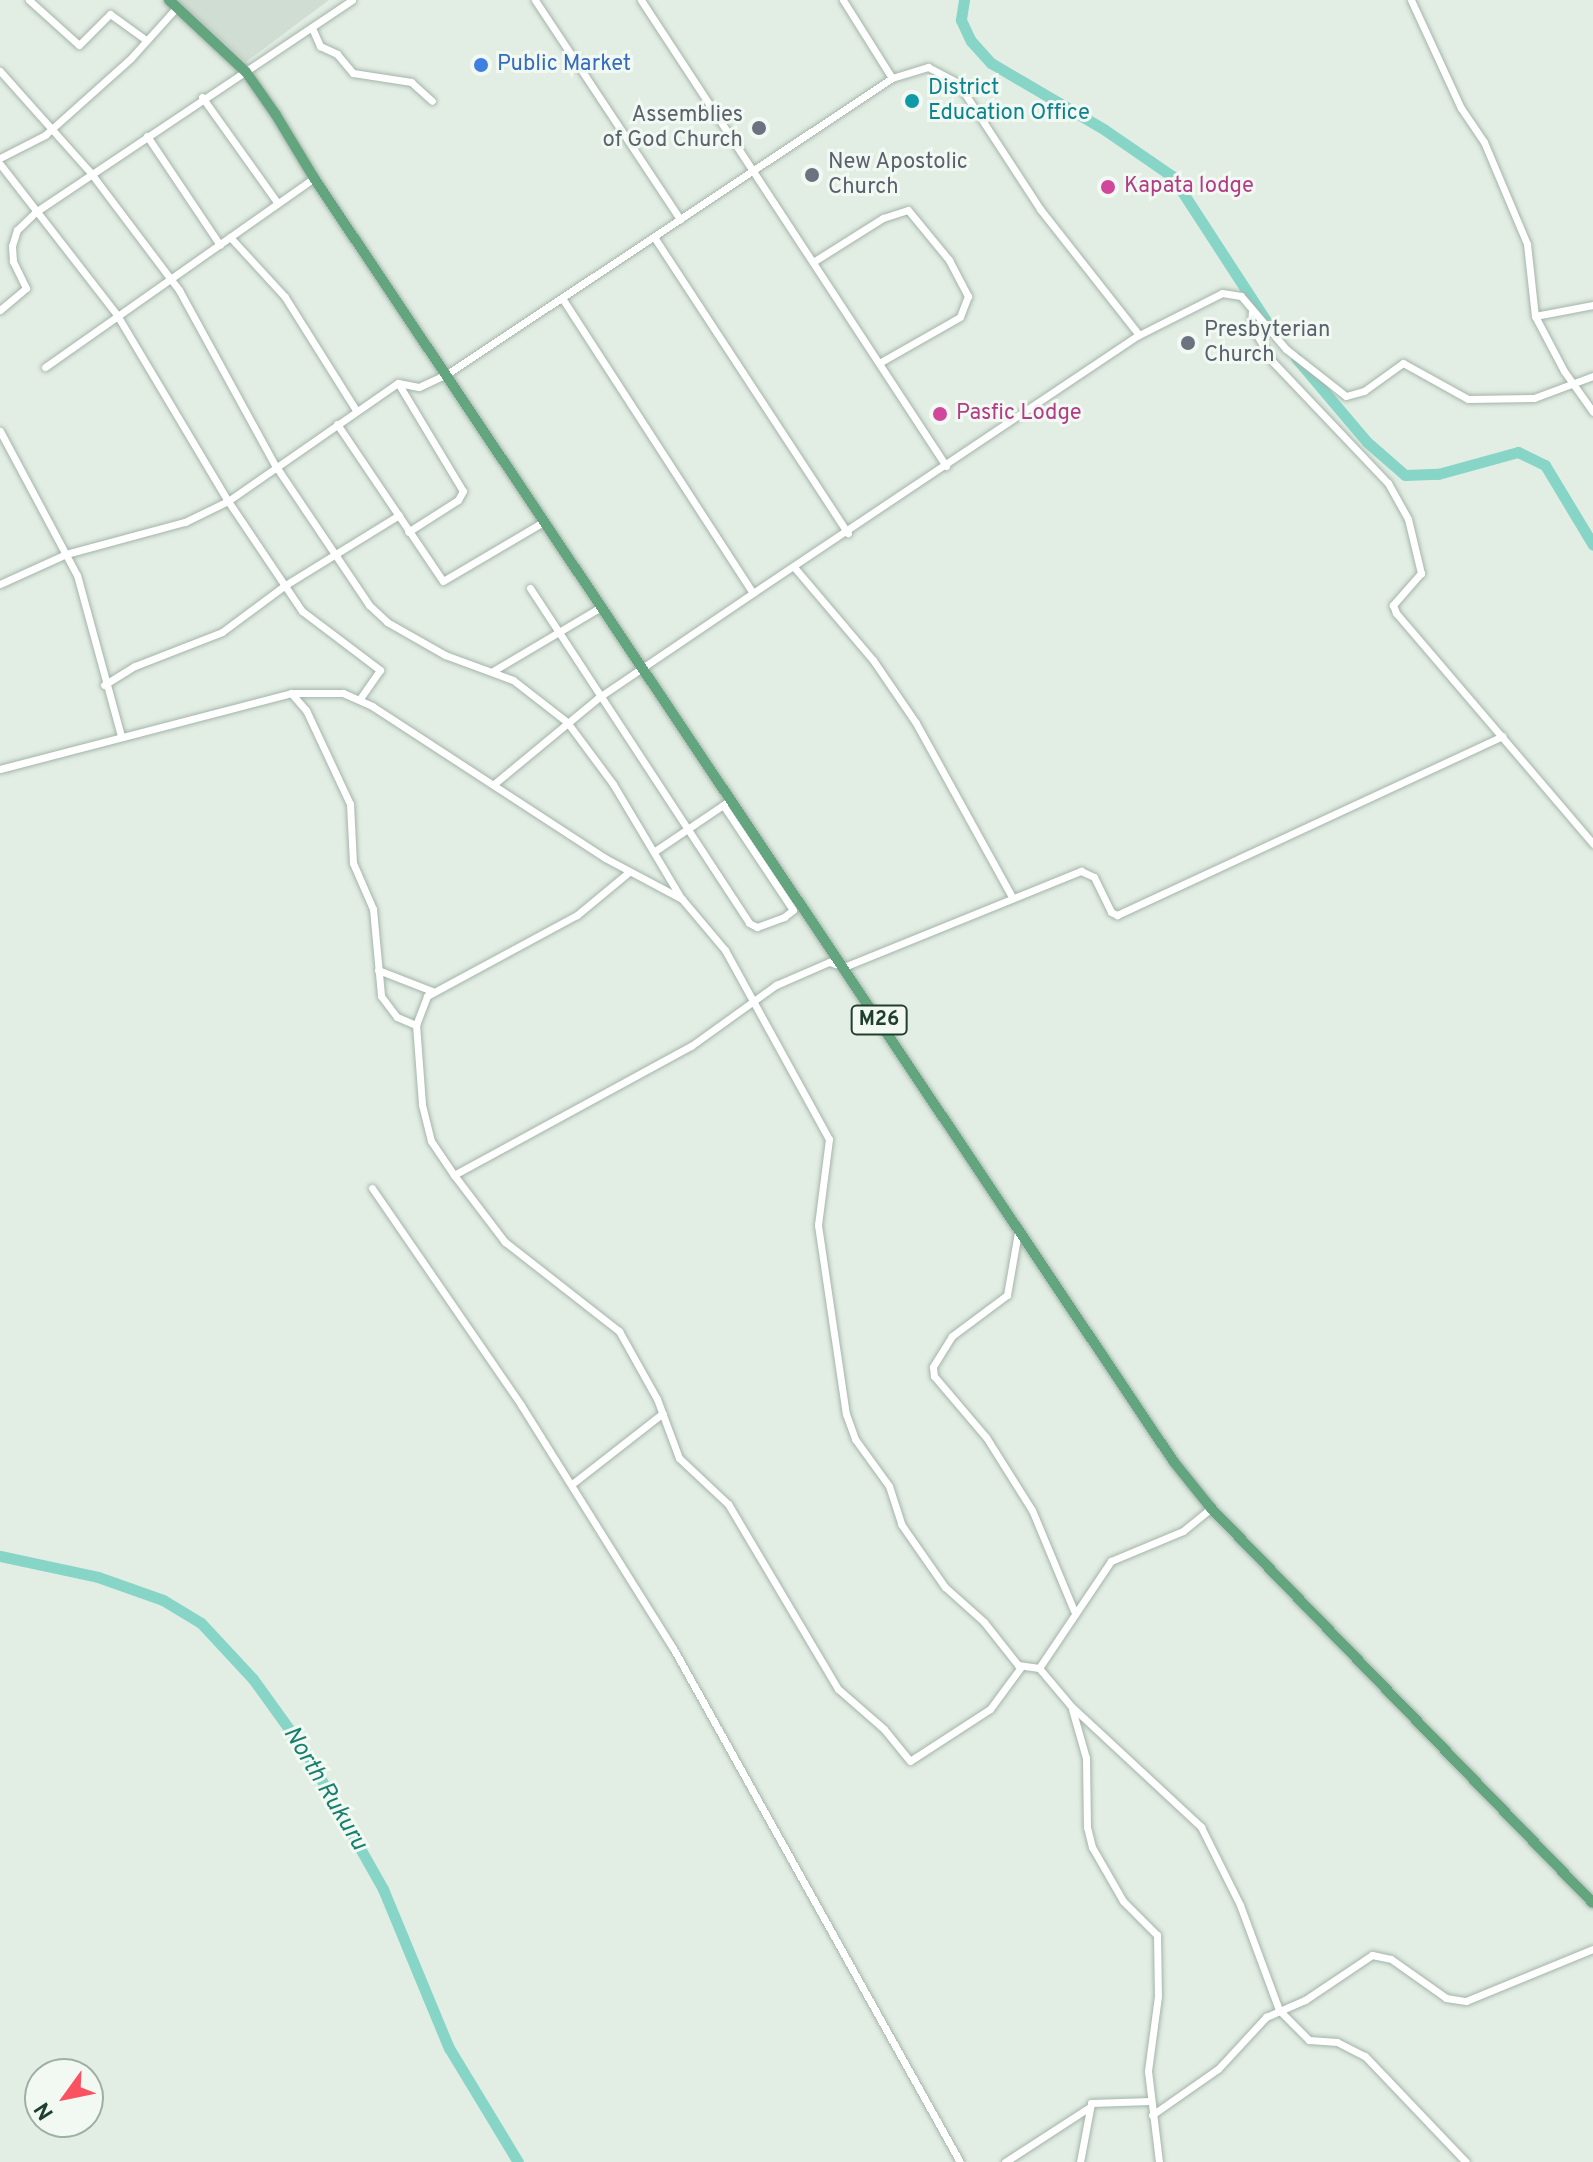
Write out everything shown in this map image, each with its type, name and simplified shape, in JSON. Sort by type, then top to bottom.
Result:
[{"type":"main road","name":"M26","points":[[173,4],[246,72],[601,607],[645,668],[727,802],[844,967],[1018,1232],[1211,1508],[1593,1903]]},
{"type":"street","points":[[29,0],[79,45],[110,14],[146,40]]},
{"type":"street","points":[[0,310],[26,288],[13,261],[12,246],[17,230],[37,211],[90,172],[352,0]]},
{"type":"street","points":[[535,0],[680,219]]},
{"type":"street","points":[[641,0],[946,466]]},
{"type":"street","points":[[843,0],[892,78]]},
{"type":"street","points":[[1411,0],[1461,108],[1484,142],[1527,244],[1535,316],[1573,385],[1593,412]]},
{"type":"street","points":[[0,158],[35,142],[53,126],[146,40],[173,4]]},
{"type":"street","points":[[312,28],[320,46],[337,54],[353,73],[411,82],[432,101]]},
{"type":"street","points":[[0,584],[66,554],[185,522],[228,501],[275,465],[398,383],[419,387],[447,374],[892,78],[928,67],[958,83],[1040,209],[1139,335]]},
{"type":"street","points":[[0,71],[53,126],[170,278],[275,465],[369,605],[387,622],[445,655],[493,671],[567,722],[655,851],[682,899],[718,940],[829,1139],[818,1225],[849,1426],[889,1486],[901,1524],[940,1580],[1021,1667],[1039,1668],[1071,1706],[1201,1827],[1240,1905],[1279,2010],[1309,2040],[1337,2042],[1365,2056],[1466,2162]]},
{"type":"street","points":[[202,97],[277,202]]},
{"type":"street","points":[[147,136],[220,245]]},
{"type":"street","points":[[0,164],[117,315],[228,501],[284,586],[308,617],[380,670],[360,699]]},
{"type":"street","points":[[45,367],[314,178]]},
{"type":"street","points":[[813,262],[883,218],[908,210],[949,260],[968,296],[960,317],[879,363]]},
{"type":"street","points":[[230,237],[285,297],[356,410]]},
{"type":"street","points":[[654,237],[848,533]]},
{"type":"street","points":[[494,784],[598,698],[753,593],[848,533],[1139,335],[1229,291],[1241,296],[1315,376],[1346,396],[1364,391],[1403,363],[1468,399],[1534,398],[1593,376]]},
{"type":"street","points":[[562,298],[753,593]]},
{"type":"street","points":[[1535,316],[1593,305]]},
{"type":"street","points":[[1252,311],[1254,332],[1283,375],[1392,488],[1412,529],[1421,573],[1394,608],[1593,844]]},
{"type":"street","points":[[398,383],[463,491],[458,500],[408,532]]},
{"type":"street","points":[[337,424],[443,581],[545,521]]},
{"type":"street","points":[[0,431],[77,575],[104,685],[121,736]]},
{"type":"street","points":[[104,685],[135,666],[222,632],[284,586],[399,515]]},
{"type":"street","points":[[794,567],[873,660],[916,723],[1012,897]]},
{"type":"street","points":[[530,588],[598,698],[688,830],[749,923],[761,926],[793,910],[727,802],[688,830],[655,851]]},
{"type":"street","points":[[493,671],[601,607]]},
{"type":"street","points":[[291,693],[306,710],[350,804],[353,863],[373,909],[379,991],[388,1007],[416,1025]]},
{"type":"street","points":[[0,769],[291,693],[360,699],[629,872],[682,899]]},
{"type":"street","points":[[454,1175],[691,1046],[753,1001],[829,962],[844,967],[1012,897],[1087,871],[1117,915],[1502,736]]},
{"type":"street","points":[[629,872],[577,915],[432,991],[416,1025],[428,1131],[454,1175],[505,1242],[607,1318],[663,1413],[679,1458],[728,1504],[838,1689],[865,1711],[910,1761],[990,1709],[1021,1667]]},
{"type":"street","points":[[378,970],[432,991]]},
{"type":"street","points":[[372,1188],[572,1484],[673,1648],[960,2162]]},
{"type":"street","points":[[1018,1232],[1007,1295],[959,1329],[944,1346],[933,1372],[986,1437],[1032,1510],[1074,1611]]},
{"type":"street","points":[[572,1484],[663,1413]]},
{"type":"street","points":[[1039,1668],[1074,1611],[1111,1561],[1183,1531],[1211,1508]]},
{"type":"street","points":[[1071,1706],[1086,1758],[1092,1847],[1123,1901],[1157,1935],[1158,1996],[1150,2101],[1159,2162]]},
{"type":"street","points":[[1152,2115],[1218,2069],[1279,2010],[1305,2000],[1372,1955],[1391,1959],[1446,1998],[1466,2001],[1593,1949]]},
{"type":"street","points":[[1005,2162],[1102,2101],[1150,2101]]},
{"type":"street","points":[[1080,2162],[1088,2108]]},
{"type":"shaded area","points":[[178,0],[329,0],[246,62]]},
{"type":"waterway","points":[[964,0],[961,20],[971,41],[991,63],[1105,130],[1172,176],[1270,327]]},
{"type":"waterway","points":[[1296,358],[1367,442],[1405,475],[1438,474],[1518,452],[1545,465],[1593,545]]},
{"type":"waterway","name":"North Rukuru","points":[[0,1556],[98,1577],[163,1600],[201,1623],[253,1679],[305,1751],[383,1889],[449,2048],[518,2162]]},
{"type":"place","name":"Public Market","points":[[481,65]]},
{"type":"place","name":"District Education Office","points":[[912,101]]},
{"type":"place","name":"Assemblies of God Church","points":[[759,128]]},
{"type":"place","name":"New Apostolic Church","points":[[812,175]]},
{"type":"place","name":"Kapata lodge","points":[[1108,187]]},
{"type":"place","name":"Presbyterian Church","points":[[1188,343]]},
{"type":"place","name":"Pasfic Lodge","points":[[940,414]]}]
